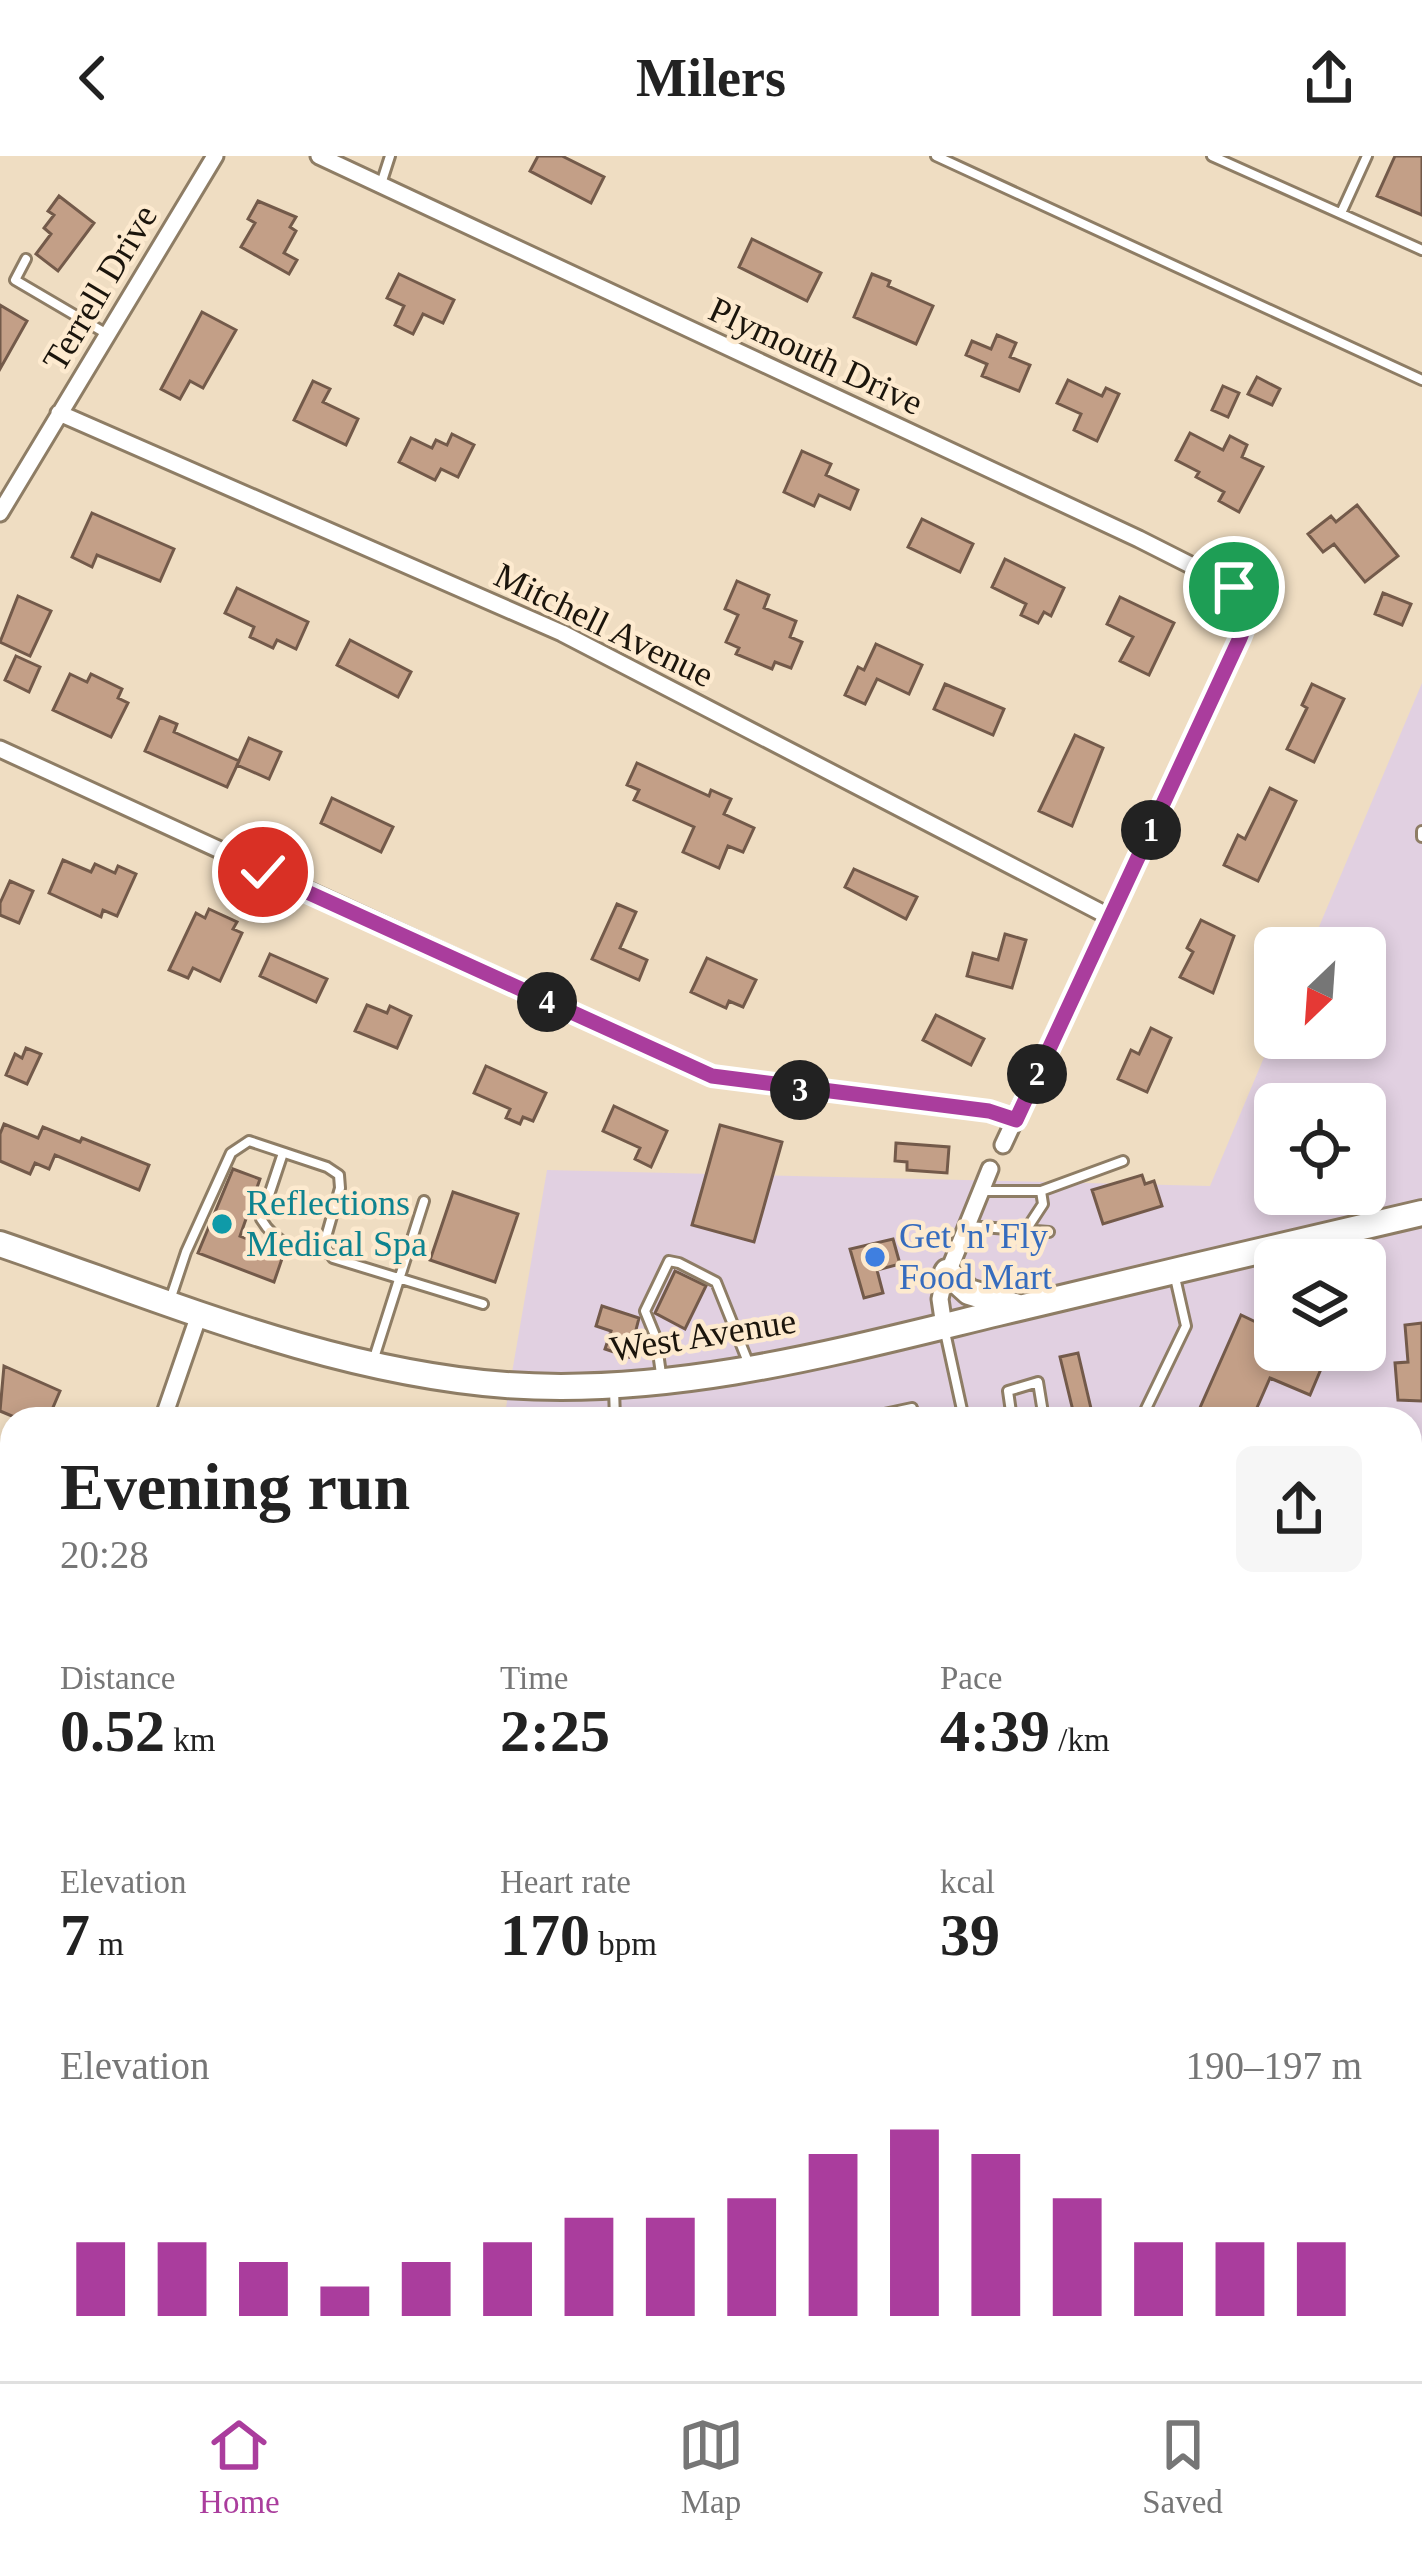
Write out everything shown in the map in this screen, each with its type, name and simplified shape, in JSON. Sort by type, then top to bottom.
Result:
[{"type":"main road","name":"West Avenue","points":[[0,1244],[372,1365],[504,1385],[614,1388],[751,1369],[1422,1213]]},
{"type":"main road","points":[[947,1272],[969,1292],[1020,1308]]},
{"type":"street","name":"Terrell Drive","points":[[0,513],[215,156]]},
{"type":"street","name":"Plymouth Drive","points":[[319,156],[1234,587],[1246,599],[1248,618],[1110,917]]},
{"type":"street","name":"Mitchell Avenue","points":[[59,413],[562,633],[1110,917]]},
{"type":"street","points":[[0,749],[712,1076],[989,1111],[1016,1120]]},
{"type":"street","points":[[1003,1145],[1110,917]]},
{"type":"street","points":[[944,1326],[940,1299],[947,1272],[990,1169]]},
{"type":"street","points":[[167,1407],[200,1312]]},
{"type":"lane","points":[[380,185],[390,156]]},
{"type":"lane","points":[[936,156],[1422,380]]},
{"type":"lane","points":[[1212,156],[1422,250]]},
{"type":"lane","points":[[1237,167],[1242,156]]},
{"type":"lane","points":[[1341,213],[1367,156]]},
{"type":"lane","points":[[26,260],[15,280],[107,334]]},
{"type":"lane","points":[[170,1302],[178,1271],[231,1153],[249,1141],[338,1175],[340,1188],[324,1244],[340,1262],[482,1304]]},
{"type":"lane","points":[[283,1153],[261,1219],[273,1234],[303,1252],[327,1252]]},
{"type":"lane","points":[[980,1191],[1041,1191],[1123,1161]]},
{"type":"lane","points":[[1026,1230],[1043,1204],[1041,1191]]},
{"type":"lane","points":[[372,1365],[424,1201]]},
{"type":"lane","points":[[966,1226],[1049,1232]]},
{"type":"lane","points":[[1344,1232],[1346,1239]]},
{"type":"lane","points":[[662,1382],[656,1337],[645,1311],[669,1261],[716,1282],[751,1369]]},
{"type":"lane","points":[[1148,1407],[1186,1326],[1174,1271]]},
{"type":"lane","points":[[944,1326],[961,1407]]},
{"type":"lane","points":[[1010,1407],[1008,1391],[1038,1382],[1042,1407]]},
{"type":"lane","points":[[614,1388],[615,1407]]},
{"type":"shaded area","points":[[1422,683],[1422,1407],[506,1407],[547,1170],[1210,1186],[1263,1059],[1386,1059],[1386,927],[1319,927]]},
{"type":"building","points":[[538,156],[562,156],[604,177],[591,203],[530,171]]},
{"type":"building","points":[[1395,156],[1422,156],[1422,215],[1377,196]]},
{"type":"building","points":[[59,196],[94,223],[58,271],[36,254],[51,234],[44,228]]},
{"type":"building","points":[[258,201],[296,217],[290,227],[296,231],[284,253],[297,260],[289,274],[241,247],[255,223],[248,219]]},
{"type":"building","points":[[752,239],[821,273],[807,301],[739,267]]},
{"type":"building","points":[[399,274],[454,300],[443,323],[423,314],[413,334],[395,325],[404,306],[387,298]]},
{"type":"building","points":[[872,274],[933,306],[916,344],[854,317]]},
{"type":"building","points":[[0,305],[27,321],[0,369]]},
{"type":"building","points":[[202,312],[236,330],[203,388],[190,381],[180,399],[161,389]]},
{"type":"building","points":[[997,335],[1016,343],[1010,357],[1030,365],[1019,391],[982,376],[987,364],[966,355],[972,341],[991,349]]},
{"type":"building","points":[[1257,377],[1280,389],[1272,405],[1248,394]]},
{"type":"building","points":[[1068,380],[1102,396],[1106,388],[1119,394],[1097,441],[1074,430],[1081,414],[1057,403]]},
{"type":"building","points":[[313,381],[330,389],[323,402],[358,419],[346,445],[294,420]]},
{"type":"building","points":[[1223,386],[1239,393],[1228,417],[1212,410]]},
{"type":"building","points":[[1190,433],[1223,450],[1230,436],[1247,445],[1242,457],[1263,467],[1239,512],[1219,501],[1224,492],[1176,460]]},
{"type":"building","points":[[452,434],[474,445],[458,477],[441,469],[435,480],[399,462],[411,438],[432,448],[436,440],[447,445]]},
{"type":"building","points":[[802,451],[831,464],[826,475],[858,490],[850,509],[819,495],[814,506],[784,492]]},
{"type":"building","points":[[1357,505],[1398,556],[1365,582],[1334,544],[1323,552],[1308,534],[1331,516],[1336,522]]},
{"type":"building","points":[[92,513],[174,549],[160,581],[97,555],[92,567],[72,557]]},
{"type":"building","points":[[922,519],[973,544],[960,572],[908,547]]},
{"type":"building","points":[[1005,559],[1064,588],[1051,616],[1044,612],[1038,623],[1021,615],[1026,604],[992,587]]},
{"type":"building","points":[[737,581],[769,595],[764,608],[796,621],[790,637],[802,642],[791,668],[775,662],[772,669],[736,654],[739,648],[726,642],[738,615],[725,609]]},
{"type":"building","points":[[237,588],[308,622],[296,649],[277,640],[273,648],[250,637],[254,627],[225,613]]},
{"type":"building","points":[[1383,593],[1411,604],[1402,625],[1375,614]]},
{"type":"building","points":[[18,596],[51,611],[30,656],[0,642]]},
{"type":"building","points":[[1120,597],[1174,623],[1149,675],[1120,661],[1133,637],[1107,624]]},
{"type":"building","points":[[350,640],[411,672],[398,697],[337,665]]},
{"type":"building","points":[[876,644],[922,665],[909,694],[877,679],[865,704],[845,695]]},
{"type":"building","points":[[16,656],[40,667],[29,692],[5,680]]},
{"type":"building","points":[[70,674],[87,682],[91,674],[122,689],[118,698],[128,703],[111,737],[53,710]]},
{"type":"building","points":[[945,684],[1004,709],[993,735],[934,709]]},
{"type":"building","points":[[1312,684],[1344,699],[1314,762],[1287,749],[1307,708],[1302,705]]},
{"type":"building","points":[[160,717],[177,724],[174,732],[239,761],[227,787],[145,751]]},
{"type":"building","points":[[1075,735],[1103,748],[1072,826],[1039,811]]},
{"type":"building","points":[[249,738],[281,752],[269,779],[237,765]]},
{"type":"building","points":[[637,763],[709,796],[711,790],[731,799],[724,814],[754,828],[743,852],[728,846],[719,868],[683,852],[694,827],[634,800],[639,790],[627,785]]},
{"type":"building","points":[[1270,788],[1296,801],[1258,881],[1224,865],[1238,835],[1245,839]]},
{"type":"building","points":[[332,798],[393,827],[381,852],[321,823]]},
{"type":"building","points":[[63,860],[91,872],[95,864],[115,873],[118,866],[136,874],[117,916],[103,910],[101,917],[49,893]]},
{"type":"building","points":[[854,869],[917,897],[906,919],[845,887]]},
{"type":"building","points":[[10,881],[33,891],[19,923],[0,915]]},
{"type":"building","points":[[617,904],[636,912],[620,948],[647,960],[639,980],[592,959]]},
{"type":"building","points":[[209,909],[237,922],[233,929],[242,933],[220,981],[193,968],[188,978],[169,970],[196,913],[205,918]]},
{"type":"building","points":[[1201,920],[1234,936],[1213,993],[1180,977]]},
{"type":"building","points":[[1005,934],[1026,940],[1012,988],[967,976],[973,953],[998,960]]},
{"type":"building","points":[[270,954],[327,979],[316,1002],[260,976]]},
{"type":"building","points":[[707,958],[756,980],[743,1007],[729,1001],[726,1008],[691,992]]},
{"type":"building","points":[[367,1005],[387,1013],[390,1006],[411,1016],[397,1048],[355,1031]]},
{"type":"building","points":[[936,1015],[984,1039],[971,1065],[923,1040]]},
{"type":"building","points":[[1151,1028],[1171,1038],[1147,1092],[1118,1079],[1131,1050],[1139,1054]]},
{"type":"building","points":[[26,1048],[41,1054],[27,1084],[6,1075],[15,1054],[22,1058]]},
{"type":"building","points":[[486,1066],[546,1093],[533,1121],[523,1117],[520,1124],[506,1118],[510,1109],[474,1093]]},
{"type":"building","points":[[614,1106],[667,1131],[651,1167],[635,1159],[640,1148],[603,1131]]},
{"type":"building","points":[[4,1124],[38,1138],[43,1127],[80,1142],[82,1138],[149,1165],[139,1190],[55,1155],[49,1169],[35,1163],[30,1174],[0,1161]]},
{"type":"building","points":[[720,1125],[782,1142],[754,1242],[692,1225]]},
{"type":"building","points":[[896,1143],[949,1147],[947,1173],[907,1170],[907,1162],[895,1161]]},
{"type":"building","name":"Reflections Medical Spa","points":[[233,1169],[260,1179],[240,1236],[284,1253],[274,1282],[198,1253]]},
{"type":"building","points":[[1142,1175],[1145,1184],[1154,1181],[1162,1206],[1103,1224],[1092,1190]]},
{"type":"building","points":[[453,1192],[518,1214],[495,1282],[430,1260]]},
{"type":"building","name":"Get 'n' Fly Food Mart","points":[[893,1239],[900,1264],[877,1270],[883,1293],[864,1298],[850,1249]]},
{"type":"building","points":[[675,1271],[706,1286],[685,1329],[655,1313]]},
{"type":"building","points":[[602,1306],[639,1318],[629,1357],[605,1349],[611,1331],[596,1326]]},
{"type":"building","points":[[1241,1315],[1254,1321],[1254,1371],[1320,1371],[1310,1395],[1270,1378],[1257,1407],[1200,1407]]},
{"type":"building","points":[[1422,1323],[1422,1401],[1398,1400],[1395,1363],[1408,1362],[1405,1325]]},
{"type":"building","points":[[1078,1353],[1091,1407],[1072,1407],[1060,1357]]},
{"type":"building","points":[[4,1366],[60,1391],[53,1407],[0,1407]]},
{"type":"place","name":"Reflections Medical Spa","points":[[222,1224]]},
{"type":"place","name":"Get 'n' Fly Food Mart","points":[[875,1257]]},
{"type":"route","points":[[263,872],[712,1076],[989,1111],[1016,1120],[1240,638],[1248,618],[1246,599],[1234,587]]}]
